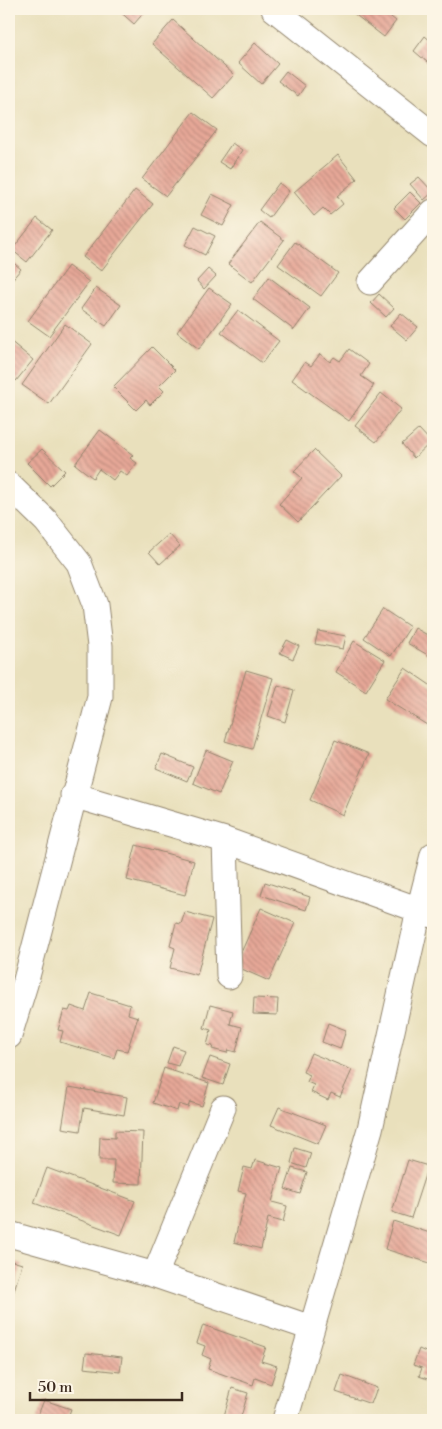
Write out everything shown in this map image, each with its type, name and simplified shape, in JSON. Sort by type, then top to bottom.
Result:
[{"type":"street","points":[[274,9],[433,135]]},
{"type":"street","points":[[370,282],[433,212]]},
{"type":"street","points":[[9,486],[46,522],[79,563],[95,605],[100,646],[100,698],[73,795],[25,984],[9,1036]]},
{"type":"street","points":[[73,795],[225,840],[426,912]]},
{"type":"street","points":[[225,840],[229,976]]},
{"type":"street","points":[[284,1420],[370,1129],[426,912],[433,855]]},
{"type":"street","points":[[155,1275],[223,1108]]},
{"type":"street","points":[[9,1234],[155,1275],[311,1328]]},
{"type":"building","points":[[117,9],[147,9],[134,24]]},
{"type":"building","points":[[348,9],[381,9],[396,21],[384,37]]},
{"type":"building","points":[[173,20],[234,75],[213,98],[152,44]]},
{"type":"building","points":[[425,36],[433,43],[433,67],[414,51]]},
{"type":"building","points":[[255,43],[278,64],[261,84],[238,63]]},
{"type":"building","points":[[286,71],[305,86],[298,96],[278,81]]},
{"type":"building","points":[[193,112],[217,130],[166,196],[142,179]]},
{"type":"building","points":[[232,143],[242,150],[230,169],[219,162]]},
{"type":"building","points":[[338,155],[357,179],[337,196],[343,204],[330,215],[323,208],[314,216],[294,192]]},
{"type":"building","points":[[419,177],[433,192],[424,200],[410,184]]},
{"type":"building","points":[[279,183],[289,191],[269,218],[259,210]]},
{"type":"building","points":[[135,190],[153,204],[101,271],[83,257]]},
{"type":"building","points":[[410,192],[421,203],[405,219],[394,208]]},
{"type":"building","points":[[212,194],[234,205],[223,226],[201,215]]},
{"type":"building","points":[[37,218],[52,230],[27,262],[12,250]]},
{"type":"building","points":[[260,222],[284,240],[252,282],[228,264]]},
{"type":"building","points":[[195,226],[215,236],[205,255],[185,245]]},
{"type":"building","points":[[295,242],[338,273],[321,296],[278,265]]},
{"type":"building","points":[[9,259],[21,269],[9,283]]},
{"type":"building","points":[[68,266],[89,282],[49,336],[28,321]]},
{"type":"building","points":[[208,269],[216,276],[204,289],[197,281]]},
{"type":"building","points":[[269,277],[310,308],[294,330],[253,299]]},
{"type":"building","points":[[96,288],[121,305],[106,326],[81,309]]},
{"type":"building","points":[[209,288],[232,304],[199,349],[177,332]]},
{"type":"building","points":[[379,294],[394,308],[386,317],[371,303]]},
{"type":"building","points":[[238,310],[279,341],[262,363],[221,332]]},
{"type":"building","points":[[401,313],[418,327],[407,340],[390,326]]},
{"type":"building","points":[[65,324],[92,344],[49,404],[22,385]]},
{"type":"building","points":[[9,340],[33,360],[16,381],[9,375]]},
{"type":"building","points":[[152,347],[175,370],[159,386],[164,391],[150,405],[146,400],[136,410],[113,387]]},
{"type":"building","points":[[349,349],[369,364],[361,376],[374,385],[349,421],[292,380],[305,362],[311,366],[320,354],[330,362],[334,357],[340,361]]},
{"type":"building","points":[[381,393],[401,409],[376,442],[355,426]]},
{"type":"building","points":[[419,429],[431,442],[414,458],[402,444]]},
{"type":"building","points":[[100,430],[133,455],[130,458],[137,463],[127,476],[120,471],[113,480],[99,469],[93,478],[75,464]]},
{"type":"building","points":[[42,449],[65,471],[50,486],[27,463]]},
{"type":"building","points":[[314,450],[341,476],[298,522],[279,504],[302,478],[294,471]]},
{"type":"building","points":[[169,534],[180,546],[160,564],[149,552]]},
{"type":"building","points":[[383,609],[410,627],[391,656],[364,638]]},
{"type":"building","points":[[415,628],[433,638],[433,658],[407,643]]},
{"type":"building","points":[[318,631],[346,636],[343,649],[315,644]]},
{"type":"building","points":[[287,640],[299,646],[293,659],[280,653]]},
{"type":"building","points":[[354,641],[385,660],[366,691],[336,672]]},
{"type":"building","points":[[405,668],[433,687],[433,716],[427,725],[385,699]]},
{"type":"building","points":[[246,670],[273,678],[252,749],[225,741]]},
{"type":"building","points":[[278,685],[294,690],[285,722],[268,716]]},
{"type":"building","points":[[335,740],[369,754],[343,815],[310,800]]},
{"type":"building","points":[[206,750],[233,761],[219,794],[193,783]]},
{"type":"building","points":[[162,754],[193,767],[187,781],[156,768]]},
{"type":"building","points":[[136,845],[194,861],[185,895],[127,880]]},
{"type":"building","points":[[265,882],[310,897],[306,910],[261,895]]},
{"type":"building","points":[[261,908],[295,923],[269,981],[235,966]]},
{"type":"building","points":[[185,912],[212,919],[197,975],[170,968],[175,948],[170,946],[176,923],[181,924]]},
{"type":"building","points":[[91,993],[130,1005],[128,1014],[138,1017],[127,1051],[117,1049],[114,1058],[60,1042],[63,1031],[58,1030],[64,1010],[69,1011],[71,1006],[85,1011]]},
{"type":"building","points":[[254,998],[278,999],[277,1015],[253,1014]]},
{"type":"building","points":[[210,1005],[233,1011],[230,1024],[242,1027],[236,1052],[228,1050],[227,1053],[212,1049],[213,1046],[207,1045],[211,1030],[204,1028]]},
{"type":"building","points":[[328,1023],[346,1030],[340,1049],[322,1042]]},
{"type":"building","points":[[173,1046],[184,1050],[178,1066],[167,1063]]},
{"type":"building","points":[[311,1053],[352,1070],[340,1097],[331,1093],[328,1100],[311,1092],[314,1085],[307,1082],[310,1075],[303,1072]]},
{"type":"building","points":[[210,1057],[230,1064],[223,1085],[202,1078]]},
{"type":"building","points":[[164,1068],[209,1083],[202,1106],[190,1102],[188,1107],[179,1104],[177,1111],[153,1103]]},
{"type":"building","points":[[69,1087],[127,1097],[124,1115],[84,1108],[80,1131],[62,1128]]},
{"type":"building","points":[[279,1107],[326,1125],[318,1144],[271,1125]]},
{"type":"building","points":[[115,1131],[143,1132],[141,1184],[113,1183],[114,1160],[99,1160],[100,1137],[115,1138]]},
{"type":"building","points":[[295,1148],[311,1153],[306,1168],[291,1163]]},
{"type":"building","points":[[255,1160],[282,1168],[272,1202],[287,1206],[283,1222],[268,1218],[261,1249],[234,1242],[246,1193],[238,1191],[244,1167],[252,1169]]},
{"type":"building","points":[[408,1160],[428,1166],[411,1218],[392,1212]]},
{"type":"building","points":[[47,1168],[135,1201],[121,1235],[34,1203]]},
{"type":"building","points":[[292,1168],[307,1172],[300,1194],[285,1189]]},
{"type":"building","points":[[393,1221],[433,1234],[433,1253],[430,1263],[385,1249]]},
{"type":"building","points":[[9,1260],[22,1264],[9,1307]]},
{"type":"building","points":[[203,1325],[266,1347],[261,1361],[277,1366],[271,1384],[255,1378],[253,1385],[208,1369],[211,1359],[202,1355],[205,1346],[197,1343]]},
{"type":"building","points":[[433,1338],[433,1381],[419,1376],[422,1368],[413,1365],[419,1349],[428,1353]]},
{"type":"building","points":[[86,1353],[122,1357],[120,1372],[84,1368]]},
{"type":"building","points":[[342,1375],[377,1388],[371,1404],[336,1392]]},
{"type":"building","points":[[232,1388],[248,1393],[240,1420],[224,1416]]},
{"type":"building","points":[[44,1400],[71,1409],[67,1420],[36,1420]]}]
